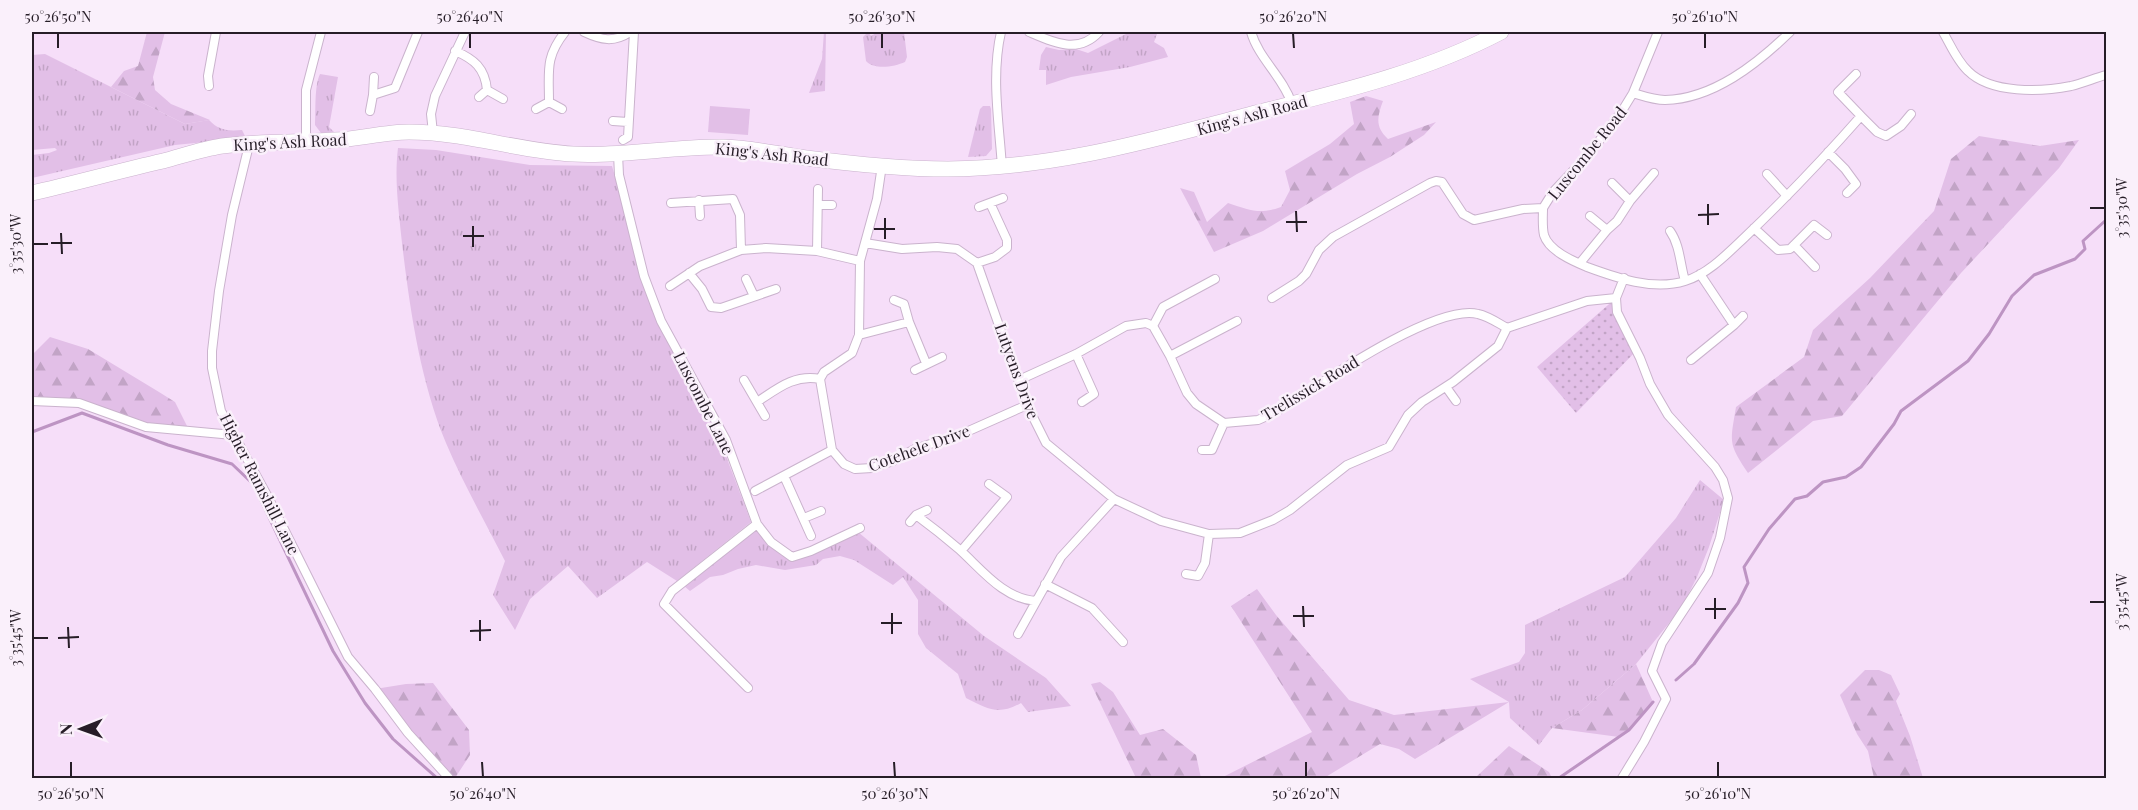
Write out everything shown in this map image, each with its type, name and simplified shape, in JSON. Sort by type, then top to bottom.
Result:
[{"type":"highway","name":"King's Ash Road","points":[[32,193],[222,146],[335,140],[405,132],[467,136],[516,148],[575,154],[620,147],[725,147],[768,150],[802,157],[882,165],[946,169],[1002,167],[1076,158],[1178,135],[1351,88],[1442,59],[1501,32]]},
{"type":"street","points":[[209,86],[208,76],[216,32]]},
{"type":"street","points":[[306,141],[306,90],[321,32]]},
{"type":"street","points":[[373,94],[395,88],[418,32]]},
{"type":"street","points":[[433,133],[431,114],[435,96],[465,32]]},
{"type":"street","points":[[549,102],[549,64],[552,50],[565,32]]},
{"type":"street","points":[[584,32],[601,39],[615,40],[632,32],[628,137],[620,147]]},
{"type":"street","points":[[1001,32],[995,71],[1002,167]]},
{"type":"street","points":[[1029,32],[1051,42],[1070,45],[1089,40],[1099,32]]},
{"type":"street","points":[[1251,32],[1254,43],[1286,88],[1292,104]]},
{"type":"street","name":"Luscombe Road","points":[[1543,207],[1553,192],[1589,154],[1622,111],[1633,93],[1658,32]]},
{"type":"street","points":[[1633,93],[1665,100],[1702,92],[1730,80],[1747,69],[1790,32]]},
{"type":"street","points":[[1943,32],[1967,70],[1989,85],[2014,89],[2059,87],[2106,75]]},
{"type":"street","points":[[455,51],[476,62],[486,80],[486,90],[479,97]]},
{"type":"street","points":[[1856,74],[1838,92],[1877,132],[1886,136],[1901,126],[1911,114]]},
{"type":"street","points":[[370,111],[374,77]]},
{"type":"street","points":[[486,90],[503,99]]},
{"type":"street","points":[[549,102],[562,109]]},
{"type":"street","points":[[536,109],[549,102]]},
{"type":"street","points":[[1272,298],[1306,274],[1324,243],[1436,181],[1442,183],[1463,214],[1474,220],[1543,207],[1545,237],[1555,250],[1580,264],[1632,282],[1654,284],[1685,281],[1717,262],[1754,228],[1861,116]]},
{"type":"street","points":[[613,121],[628,122]]},
{"type":"street","name":"Higher Ramshill Lane","points":[[249,145],[232,215],[219,291],[212,351],[212,368],[221,411],[232,435],[269,499],[348,657],[408,733],[449,778]]},
{"type":"street","name":"Luscombe Lane","points":[[620,147],[619,174],[639,256],[661,321],[726,441],[757,524]]},
{"type":"street","points":[[1828,152],[1856,184],[1846,193]]},
{"type":"street","points":[[755,492],[832,450],[820,379],[824,372],[852,353],[859,335],[860,261],[877,199],[882,165]]},
{"type":"street","points":[[1580,264],[1654,173]]},
{"type":"street","points":[[1767,174],[1787,196]]},
{"type":"street","points":[[1612,183],[1630,201]]},
{"type":"street","points":[[817,251],[818,189]]},
{"type":"street","points":[[979,207],[1003,198]]},
{"type":"street","points":[[671,203],[733,199],[740,215],[741,250]]},
{"type":"street","points":[[699,200],[700,216]]},
{"type":"street","points":[[866,243],[902,249],[937,247],[957,249],[977,263],[995,257],[1007,248],[1007,240],[990,202]]},
{"type":"street","points":[[818,205],[832,205]]},
{"type":"street","points":[[1590,216],[1607,230]]},
{"type":"street","points":[[1754,228],[1778,250],[1790,249],[1814,225],[1827,235]]},
{"type":"street","points":[[1670,231],[1677,241],[1685,281]]},
{"type":"street","points":[[1794,245],[1815,267]]},
{"type":"street","points":[[670,286],[700,266],[741,250],[766,248],[817,251],[860,261]]},
{"type":"street","name":"Lutyens Drive","points":[[977,263],[1027,405],[1046,443],[1114,499],[1161,521],[1209,534],[1240,533],[1274,520],[1347,465],[1389,447],[1408,415],[1498,346],[1507,328]]},
{"type":"street","points":[[689,273],[702,289],[711,307],[721,308],[776,289]]},
{"type":"street","points":[[1700,274],[1734,325]]},
{"type":"street","points":[[1622,778],[1666,699],[1652,671],[1662,643],[1708,573],[1720,538],[1728,498],[1723,480],[1715,467],[1668,415],[1650,384],[1617,312],[1616,298],[1624,278]]},
{"type":"street","points":[[746,279],[754,296]]},
{"type":"street","points":[[1153,326],[1163,307],[1215,279]]},
{"type":"street","points":[[1507,328],[1587,301],[1616,298]]},
{"type":"street","points":[[894,300],[904,303],[909,322],[926,363]]},
{"type":"street","name":"Trelissick Road","points":[[1224,423],[1258,420],[1379,348],[1432,322],[1454,315],[1477,313],[1507,328]]},
{"type":"street","points":[[1691,360],[1743,316]]},
{"type":"street","points":[[1170,356],[1237,321]]},
{"type":"street","points":[[859,335],[909,322]]},
{"type":"street","points":[[1019,380],[1076,354],[1126,326],[1146,323],[1153,326],[1187,393],[1196,404],[1224,423],[1212,450]]},
{"type":"street","points":[[1076,354],[1094,394]]},
{"type":"street","points":[[915,370],[942,357]]},
{"type":"street","points":[[757,402],[790,380],[808,376],[820,379]]},
{"type":"street","points":[[744,380],[765,416]]},
{"type":"street","points":[[1446,387],[1456,401]]},
{"type":"street","points":[[1082,402],[1104,391]]},
{"type":"street","points":[[32,401],[79,403],[146,427],[232,435]]},
{"type":"street","name":"Cotehele Drive","points":[[832,450],[844,464],[855,470],[872,468],[893,461],[915,449],[964,433],[1027,405]]},
{"type":"street","points":[[1202,450],[1212,450]]},
{"type":"street","points":[[1212,450],[1218,458]]},
{"type":"street","points":[[784,476],[811,536]]},
{"type":"street","points":[[961,551],[1007,498],[989,483]]},
{"type":"street","points":[[1018,634],[1061,557],[1114,499]]},
{"type":"street","points":[[927,510],[913,518],[961,551],[982,572],[1012,594],[1024,600],[1036,601]]},
{"type":"street","points":[[804,518],[821,511]]},
{"type":"street","points":[[748,688],[664,604],[672,591],[757,524],[771,542],[792,557],[811,551],[860,528]]},
{"type":"street","points":[[1202,587],[1198,576],[1205,563],[1209,534]]},
{"type":"street","points":[[1186,574],[1198,576]]},
{"type":"street","points":[[1045,584],[1092,608],[1123,642]]},
{"type":"green space","points":[[147,32],[165,32],[153,77],[155,90],[171,104],[210,120],[185,124],[111,87],[124,71],[138,66]]},
{"type":"green space","points":[[824,32],[826,32],[825,91],[809,93],[822,59]]},
{"type":"green space","points":[[868,32],[871,36],[878,32],[904,32],[907,57],[905,62],[884,67],[874,66],[866,61],[863,37]]},
{"type":"green space","points":[[1130,32],[1157,34],[1154,42],[1164,48],[1168,57],[1130,67],[1071,77],[1046,85],[1046,70],[1039,70],[1041,55],[1046,47],[1059,50],[1076,49],[1088,53]]},
{"type":"green space","points":[[45,54],[185,124],[209,120],[224,130],[242,130],[246,138],[175,145],[32,178],[32,155],[57,150],[55,148],[32,150],[32,55]]},
{"type":"green space","points":[[320,74],[338,77],[329,127],[334,132],[321,133],[315,125],[316,92]]},
{"type":"green space","points":[[1366,96],[1383,101],[1378,121],[1388,139],[1436,122],[1424,135],[1390,157],[1357,174],[1263,231],[1214,252],[1180,188],[1194,192],[1207,222],[1228,203],[1260,211],[1281,207],[1290,190],[1285,171],[1330,144],[1354,124],[1350,102]]},
{"type":"green space","points":[[710,106],[750,109],[748,135],[708,132]]},
{"type":"green space","points":[[983,106],[990,106],[991,109],[992,149],[986,156],[968,157],[980,109]]},
{"type":"green space","points":[[1979,136],[2040,146],[2079,140],[2059,168],[1961,273],[1842,416],[1813,421],[1748,473],[1732,442],[1736,407],[1804,357],[1813,330],[1870,278],[1934,211],[1951,159]]},
{"type":"green space","points":[[398,148],[436,150],[530,165],[612,166],[658,322],[721,443],[751,522],[677,581],[647,562],[597,598],[568,566],[530,599],[515,630],[493,595],[505,561],[446,443],[429,395],[413,319],[402,243],[398,208]]},
{"type":"green space","points":[[1616,298],[1636,351],[1576,413],[1537,367]]},
{"type":"green space","points":[[50,337],[88,349],[175,402],[189,430],[160,428],[79,403],[32,401],[32,355]]},
{"type":"green space","points":[[1700,480],[1724,500],[1709,547],[1682,607],[1636,664],[1582,710],[1552,728],[1539,745],[1510,718],[1509,702],[1470,679],[1519,662],[1525,653],[1525,625],[1625,577],[1676,518]]},
{"type":"green space","points":[[756,527],[789,559],[858,532],[984,636],[1046,678],[1071,706],[1028,712],[1021,703],[1006,709],[993,710],[966,698],[958,674],[926,648],[918,634],[918,600],[903,577],[893,585],[854,560],[840,556],[823,559],[816,565],[785,570],[756,565],[710,577],[690,591],[684,586]]},
{"type":"green space","points":[[1257,589],[1276,615],[1349,700],[1394,715],[1509,702],[1415,759],[1399,749],[1380,744],[1324,778],[1221,778],[1312,732],[1231,606]]},
{"type":"green space","points":[[1636,664],[1653,702],[1629,730],[1619,737],[1552,728],[1582,710]]},
{"type":"green space","points":[[1865,670],[1879,670],[1891,675],[1900,694],[1896,701],[1923,778],[1874,778],[1868,751],[1857,734],[1840,695]]},
{"type":"green space","points":[[1100,682],[1113,692],[1140,735],[1163,729],[1196,755],[1201,778],[1136,778],[1091,684]]},
{"type":"green space","points":[[433,683],[469,730],[470,755],[455,778],[449,778],[375,689]]},
{"type":"green space","points":[[1509,746],[1549,772],[1552,778],[1475,778]]},
{"type":"waterway","points":[[1676,680],[1694,664],[1738,603],[1748,583],[1744,567],[1769,529],[1795,499],[1807,496],[1823,482],[1846,477],[1861,467],[1894,424],[1901,411],[1968,361],[1989,334],[2012,296],[2034,275],[2075,259],[2085,249],[2083,241],[2106,220]]},
{"type":"waterway","points":[[32,432],[82,413],[168,445],[232,464],[253,484],[333,651],[365,703],[393,739],[437,778]]},
{"type":"waterway","points":[[1559,778],[1629,730],[1653,702]]}]
